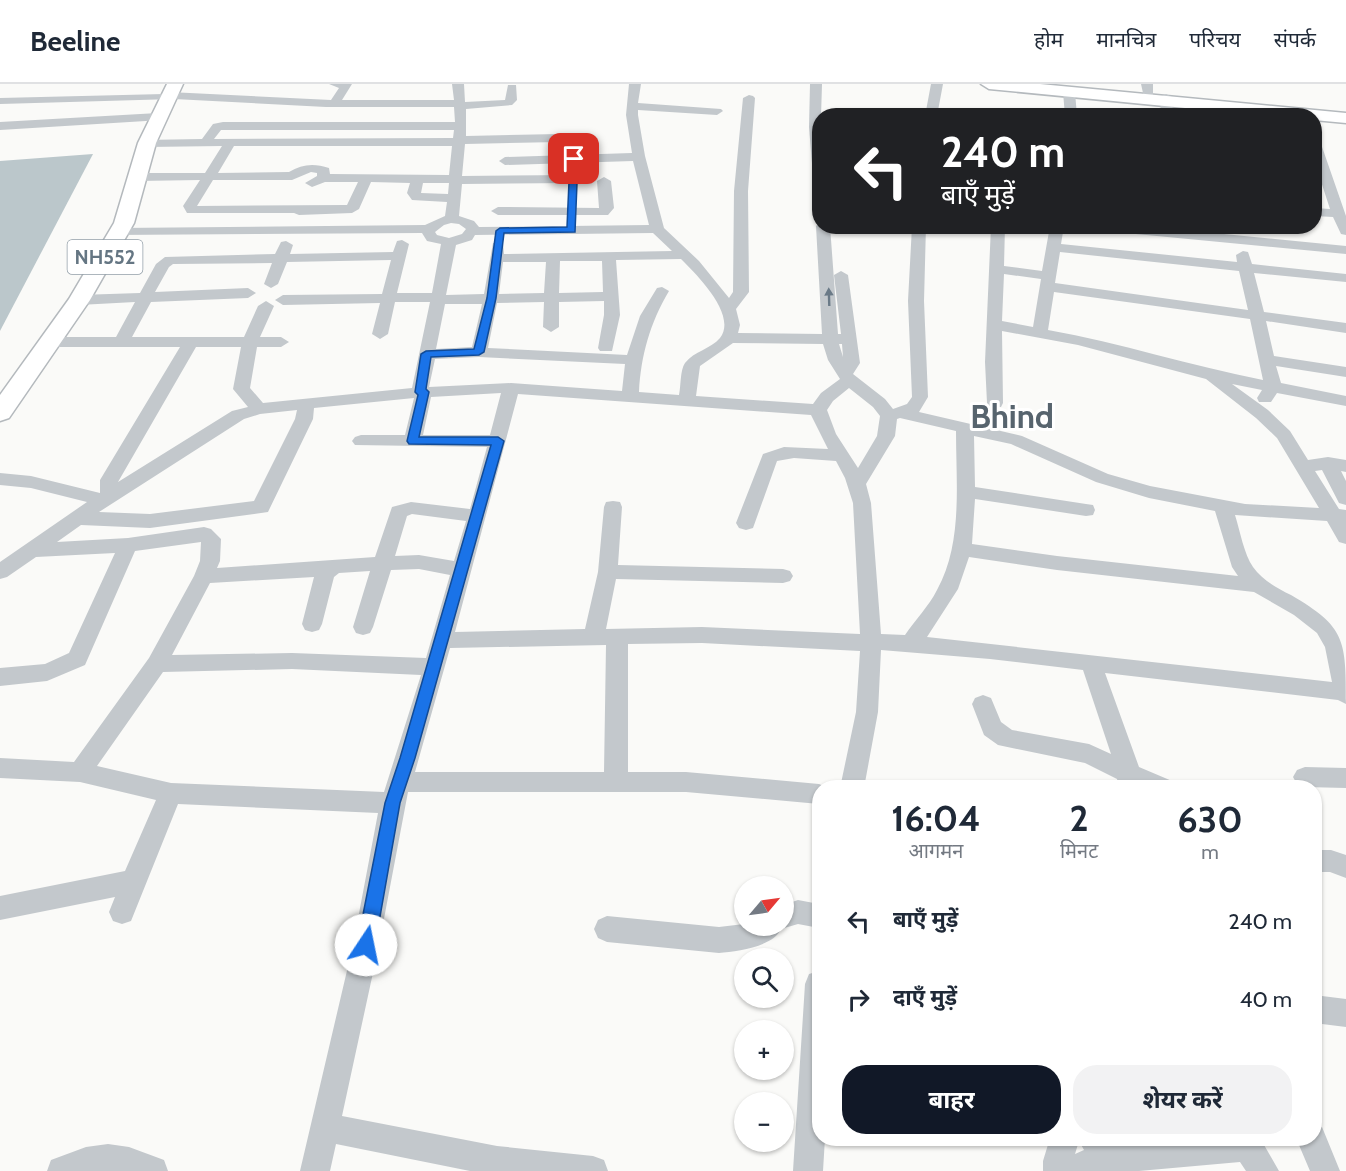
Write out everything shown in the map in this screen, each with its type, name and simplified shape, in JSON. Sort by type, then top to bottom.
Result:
[{"type":"highway","points":[[989,84],[1148,93],[1166,105],[1208,108]]},
{"type":"highway","points":[[1028,84],[1068,88]]},
{"type":"highway","name":"NH552","points":[[0,413],[79,300],[118,232],[129,210],[147,143],[171,92]]},
{"type":"highway","points":[[1166,105],[1215,108]]},
{"type":"highway","points":[[1322,115],[1346,116]]},
{"type":"highway","points":[[1322,115],[1346,116]]},
{"type":"street","points":[[334,104],[344,84]]},
{"type":"street","points":[[452,219],[461,126],[458,84]]},
{"type":"street","points":[[635,84],[633,106],[639,157],[657,229],[720,293],[729,308],[733,324],[729,338]]},
{"type":"street","points":[[815,108],[816,84]]},
{"type":"street","points":[[932,108],[937,84]]},
{"type":"street","points":[[0,111],[4,100],[171,92],[334,104],[508,103],[511,100],[512,87]]},
{"type":"street","points":[[1068,88],[1070,108]]},
{"type":"street","points":[[729,308],[741,292],[741,191],[750,98]]},
{"type":"street","points":[[633,106],[717,111]]},
{"type":"street","points":[[0,126],[158,117]]},
{"type":"street","points":[[205,143],[217,127],[223,126],[461,126]]},
{"type":"street","points":[[271,284],[300,210],[310,176],[334,126]]},
{"type":"street","points":[[479,352],[492,298],[507,138]]},
{"type":"street","points":[[147,143],[324,143],[372,152],[459,141],[559,138]]},
{"type":"street","points":[[230,143],[190,206],[192,210],[344,210],[354,207]]},
{"type":"street","points":[[350,230],[354,207],[372,152]]},
{"type":"street","points":[[505,161],[639,157]]},
{"type":"street","points":[[572,230],[574,159]]},
{"type":"street","points":[[1322,159],[1340,198],[1338,213],[1346,231]]},
{"type":"street","points":[[137,177],[211,171],[365,178],[417,176],[456,180],[500,196],[573,196],[600,213],[606,210],[604,181]]},
{"type":"street","points":[[417,176],[414,193],[417,197],[454,198]]},
{"type":"street","points":[[500,196],[573,196]]},
{"type":"street","points":[[1322,197],[1340,198]]},
{"type":"street","points":[[1322,212],[1338,213]]},
{"type":"street","points":[[118,232],[429,229],[435,223],[452,219],[468,222],[473,231]]},
{"type":"street","points":[[380,334],[391,298],[405,229]]},
{"type":"street","points":[[429,229],[428,232],[432,238],[449,242],[462,239],[473,231],[657,229]]},
{"type":"street","points":[[823,234],[830,339],[837,362],[847,376],[895,414],[1016,441],[1125,486],[1223,506],[1282,514],[1341,512]]},
{"type":"street","points":[[838,234],[852,363],[847,376],[818,410],[821,424],[858,482],[862,503],[871,642],[867,712],[854,780]]},
{"type":"street","points":[[895,414],[914,408],[920,397],[916,305],[919,234]]},
{"type":"street","points":[[995,403],[998,234]]},
{"type":"street","points":[[1041,325],[1055,234]]},
{"type":"street","points":[[1177,234],[1346,250]]},
{"type":"street","points":[[1239,240],[1273,387],[1257,410]]},
{"type":"street","points":[[413,441],[449,242]]},
{"type":"street","points":[[1053,247],[1346,278]]},
{"type":"street","points":[[496,258],[683,255]]},
{"type":"street","points":[[122,340],[162,264],[170,260],[400,256]]},
{"type":"street","points":[[606,348],[611,326],[609,256]]},
{"type":"street","points":[[551,327],[553,257]]},
{"type":"street","points":[[997,269],[1047,280],[1255,310],[1346,328]]},
{"type":"street","points":[[79,300],[248,293],[256,287],[271,284],[287,288],[288,294],[283,300]]},
{"type":"street","points":[[630,397],[633,360],[645,316],[662,291]]},
{"type":"street","points":[[248,293],[246,299],[250,304],[266,306],[283,300],[611,296]]},
{"type":"street","points":[[259,409],[241,389],[250,342],[266,306]]},
{"type":"street","points":[[1255,310],[1346,317]]},
{"type":"street","points":[[996,320],[1041,325],[1109,342],[1223,377],[1346,400]]},
{"type":"street","points":[[687,401],[692,365],[729,338],[848,340]]},
{"type":"street","points":[[48,342],[122,340],[281,342]]},
{"type":"street","points":[[107,498],[109,480],[191,341]]},
{"type":"street","points":[[1109,342],[1187,355],[1219,367],[1223,377],[1257,410],[1321,465],[1341,512],[1346,537]]},
{"type":"street","points":[[428,348],[633,360]]},
{"type":"street","points":[[1268,360],[1346,372]]},
{"type":"street","points":[[0,572],[107,498],[223,423],[259,409],[422,392],[511,388],[818,410]]},
{"type":"street","points":[[315,1171],[366,945],[396,792],[462,570],[511,388]]},
{"type":"street","points":[[78,518],[150,521],[261,507],[304,419],[306,404]]},
{"type":"street","points":[[858,482],[886,436],[895,414]]},
{"type":"street","points":[[911,643],[947,591],[955,572],[966,517],[965,428]]},
{"type":"street","points":[[361,441],[498,441]]},
{"type":"street","points":[[746,523],[769,458],[773,454],[842,456]]},
{"type":"street","points":[[0,478],[107,498]]},
{"type":"street","points":[[967,492],[1086,510]]},
{"type":"street","points":[[441,640],[747,636],[911,643],[1345,694],[1340,660],[1326,630],[1307,614],[1257,585],[1242,567],[1223,506]]},
{"type":"street","points":[[594,637],[608,572],[613,507]]},
{"type":"street","points":[[363,627],[395,517],[404,509],[477,516]]},
{"type":"street","points":[[31,550],[128,545],[195,534],[208,535],[211,539],[210,561],[204,576],[157,664],[80,772]]},
{"type":"street","points":[[0,677],[47,672],[77,659],[128,545]]},
{"type":"street","points":[[960,549],[1057,563],[1257,585]]},
{"type":"street","points":[[204,576],[329,569],[342,565],[419,562],[462,570]]},
{"type":"street","points":[[312,624],[321,581],[329,569]]},
{"type":"street","points":[[608,572],[783,576]]},
{"type":"street","points":[[616,781],[617,636]]},
{"type":"street","points":[[157,664],[292,661],[434,667]]},
{"type":"street","points":[[1091,663],[1128,780]]},
{"type":"street","points":[[983,704],[992,728],[1006,738],[1089,753],[1127,780]]},
{"type":"street","points":[[0,768],[80,772],[171,793],[396,792],[616,781],[686,782],[812,793]]},
{"type":"street","points":[[1305,777],[1346,778]]},
{"type":"street","points":[[122,912],[171,793]]},
{"type":"street","points":[[1322,861],[1331,861],[1346,867]]},
{"type":"street","points":[[0,908],[133,881]]},
{"type":"street","points":[[794,913],[812,915]]},
{"type":"street","points":[[607,929],[719,940],[742,936]]},
{"type":"street","points":[[1322,1010],[1346,1013]]},
{"type":"street","points":[[808,1171],[812,1103]]},
{"type":"street","points":[[324,1127],[497,1161],[593,1171]]},
{"type":"street","points":[[1058,1171],[1063,1146]]},
{"type":"street","points":[[1072,1171],[1103,1146],[1126,1157],[1170,1146]]},
{"type":"street","points":[[1248,1146],[1264,1171]]},
{"type":"street","points":[[1314,1146],[1325,1171]]},
{"type":"street","points":[[62,1171],[77,1164],[104,1158],[130,1162],[153,1171]]},
{"type":"shaded area","points":[[93,154],[0,331],[0,161]]},
{"type":"district","name":"Bhind","points":[[1012,416]]},
{"type":"route","points":[[366,945],[392,803],[408,758],[498,441],[413,441],[424,392],[420,392],[426,354],[479,352],[492,298],[500,231],[572,230],[574,159]]}]
